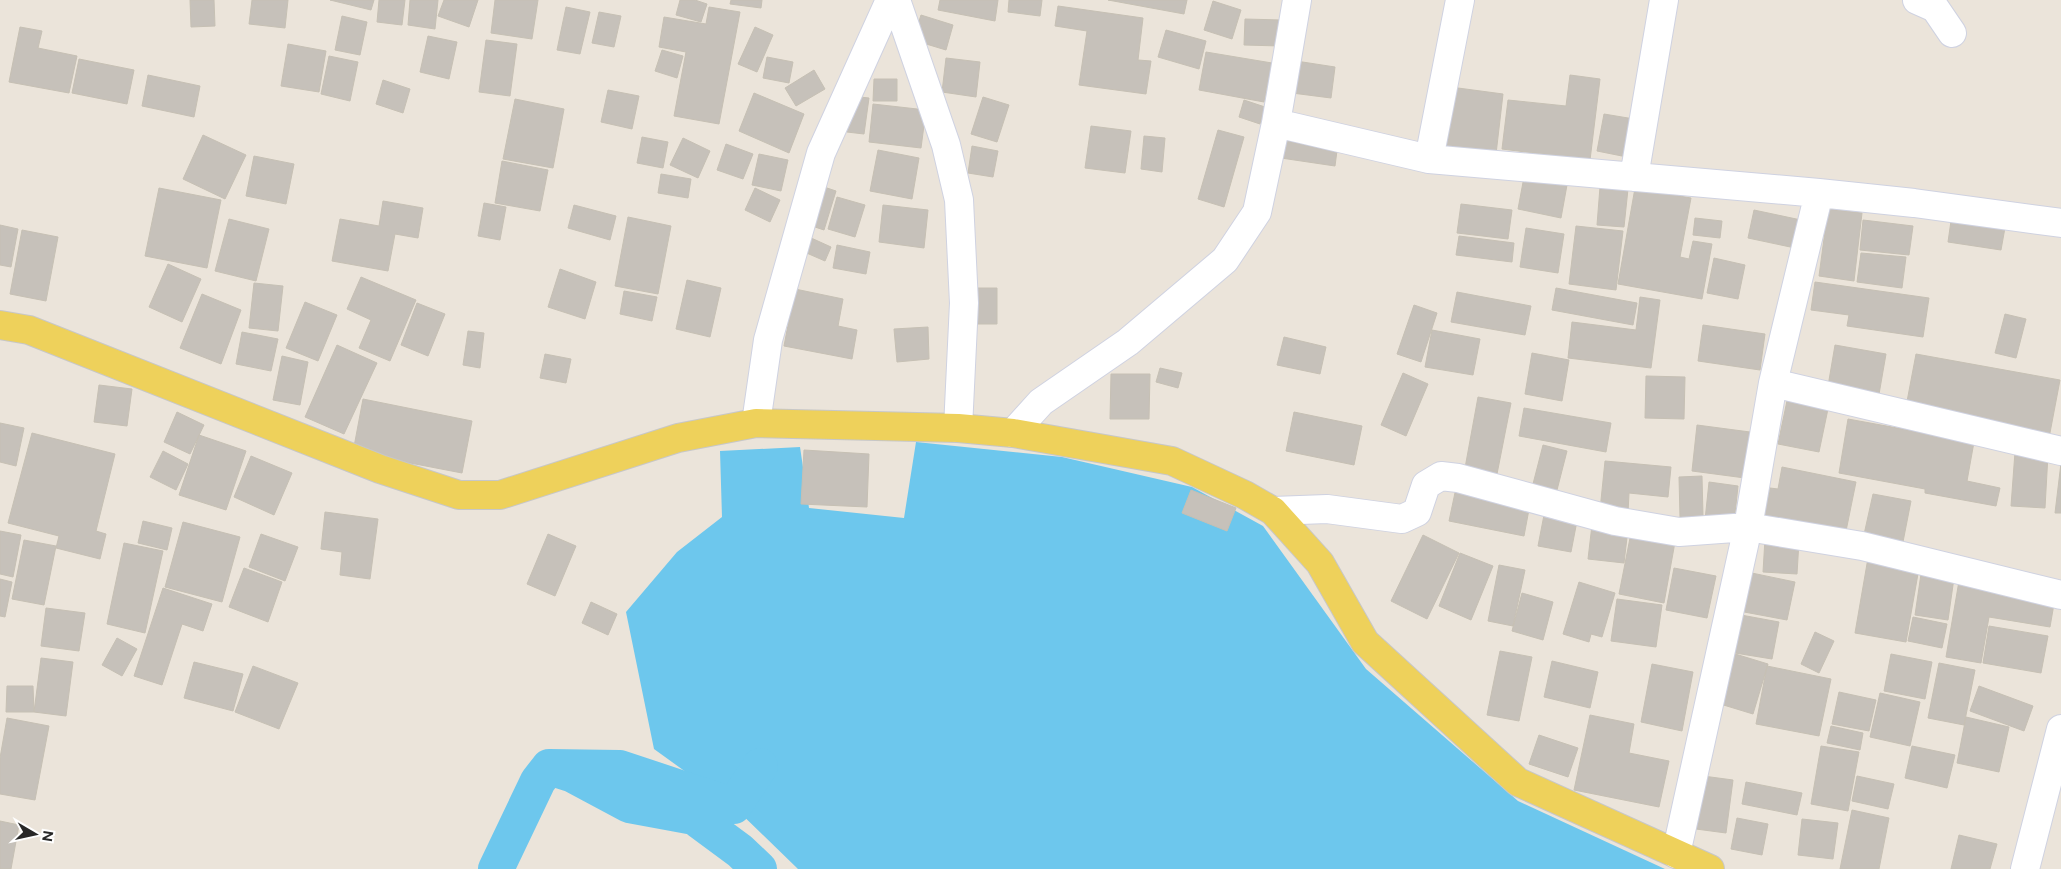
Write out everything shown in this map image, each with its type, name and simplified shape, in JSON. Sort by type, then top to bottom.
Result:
[{"type":"main road","points":[[0,325],[29,330],[380,469],[459,495],[500,495],[678,438],[756,424],[958,428],[1013,433],[1172,461],[1245,495],[1273,511],[1320,563],[1365,642],[1518,782],[1710,869]]},
{"type":"street","points":[[756,424],[768,340],[822,153],[890,0]]},
{"type":"street","points":[[896,0],[946,145],[959,200],[964,303],[958,428]]},
{"type":"street","points":[[1013,433],[1042,402],[1128,342],[1225,260],[1256,212],[1276,123],[1297,0]]},
{"type":"street","points":[[1429,158],[1460,0]]},
{"type":"street","points":[[1634,177],[1664,0]]},
{"type":"street","points":[[1918,0],[1935,8],[1952,33]]},
{"type":"street","points":[[1276,123],[1429,158],[1819,193],[1914,203],[2061,223]]},
{"type":"street","points":[[1676,854],[1748,527],[1773,383],[1819,193]]},
{"type":"street","points":[[1773,383],[2061,450]]},
{"type":"street","points":[[1273,511],[1327,509],[1402,519],[1417,512],[1426,485],[1441,476],[1458,478],[1615,521],[1679,532],[1748,527],[1862,546],[2061,595]]},
{"type":"street","points":[[2025,869],[2061,730]]},
{"type":"water","points":[[916,442],[1062,457],[1192,487],[1263,526],[1366,669],[1518,801],[1665,869],[798,869],[733,806],[654,749],[626,612],[677,552],[722,517],[720,451],[800,447],[809,508],[904,518]]},
{"type":"building","points":[[190,0],[214,0],[215,26],[191,27]]},
{"type":"building","points":[[252,0],[288,0],[285,28],[249,24]]},
{"type":"building","points":[[330,0],[374,0],[371,10]]},
{"type":"building","points":[[379,0],[405,0],[402,25],[377,22]]},
{"type":"building","points":[[410,0],[438,0],[435,29],[408,25]]},
{"type":"building","points":[[444,0],[478,0],[469,27],[438,16]]},
{"type":"building","points":[[495,0],[538,0],[532,39],[491,33]]},
{"type":"building","points":[[680,0],[695,0],[707,4],[701,22],[676,15]]},
{"type":"building","points":[[731,0],[762,0],[761,8],[730,4]]},
{"type":"building","points":[[940,0],[998,0],[995,21],[938,10]]},
{"type":"building","points":[[1009,0],[1042,0],[1040,16],[1008,12]]},
{"type":"building","points":[[1108,0],[1187,0],[1184,14]]},
{"type":"building","points":[[1213,1],[1241,10],[1232,39],[1204,30]]},
{"type":"building","points":[[1058,6],[1143,18],[1138,60],[1151,61],[1146,94],[1079,85],[1087,31],[1055,26]]},
{"type":"building","points":[[566,7],[590,12],[580,54],[557,50]]},
{"type":"building","points":[[709,7],[740,12],[719,124],[674,116],[686,52],[659,47],[664,17],[706,24]]},
{"type":"building","points":[[599,12],[621,16],[614,47],[592,43]]},
{"type":"building","points":[[921,15],[953,25],[946,50],[913,40]]},
{"type":"building","points":[[342,16],[367,22],[360,55],[335,50]]},
{"type":"building","points":[[1245,19],[1281,20],[1280,46],[1244,45]]},
{"type":"building","points":[[20,27],[42,31],[38,48],[77,56],[69,93],[9,82]]},
{"type":"building","points":[[755,27],[773,35],[757,72],[738,64]]},
{"type":"building","points":[[1166,30],[1206,41],[1199,69],[1158,57]]},
{"type":"building","points":[[428,36],[457,42],[449,79],[420,72]]},
{"type":"building","points":[[486,40],[517,44],[510,96],[479,92]]},
{"type":"building","points":[[288,44],[326,51],[319,92],[281,86]]},
{"type":"building","points":[[662,50],[683,56],[677,78],[655,71]]},
{"type":"building","points":[[1206,52],[1272,63],[1264,102],[1199,90]]},
{"type":"building","points":[[329,56],[358,62],[350,101],[321,94]]},
{"type":"building","points":[[767,57],[793,62],[789,83],[763,78]]},
{"type":"building","points":[[946,58],[980,62],[976,97],[942,92]]},
{"type":"building","points":[[79,59],[134,70],[127,104],[72,93]]},
{"type":"building","points":[[1296,61],[1335,67],[1331,98],[1292,93]]},
{"type":"building","points":[[814,70],[825,89],[796,106],[785,88]]},
{"type":"building","points":[[148,75],[200,86],[194,117],[142,106]]},
{"type":"building","points":[[1570,75],[1600,79],[1590,160],[1502,149],[1508,100],[1566,106]]},
{"type":"building","points":[[874,79],[897,79],[897,101],[873,101]]},
{"type":"building","points":[[383,80],[410,89],[403,113],[376,104]]},
{"type":"building","points":[[1443,86],[1503,94],[1496,154],[1436,147]]},
{"type":"building","points":[[608,90],[639,96],[632,129],[601,122]]},
{"type":"building","points":[[754,93],[804,114],[789,153],[739,131]]},
{"type":"building","points":[[851,96],[869,98],[864,134],[847,132]]},
{"type":"building","points":[[983,97],[1009,105],[997,142],[971,134]]},
{"type":"building","points":[[515,99],[564,109],[553,168],[503,159]]},
{"type":"building","points":[[1244,100],[1265,107],[1260,124],[1239,117]]},
{"type":"building","points":[[873,104],[926,110],[921,148],[869,142]]},
{"type":"building","points":[[1604,114],[1634,119],[1627,157],[1597,151]]},
{"type":"building","points":[[1091,126],[1131,131],[1125,173],[1085,168]]},
{"type":"building","points":[[1218,130],[1244,137],[1224,207],[1198,199]]},
{"type":"building","points":[[203,135],[246,155],[225,199],[183,179]]},
{"type":"building","points":[[1144,136],[1165,138],[1162,172],[1141,169]]},
{"type":"building","points":[[1284,136],[1338,143],[1335,166],[1281,158]]},
{"type":"building","points":[[642,137],[668,142],[663,168],[637,163]]},
{"type":"building","points":[[683,138],[710,151],[698,178],[670,165]]},
{"type":"building","points":[[726,144],[753,154],[743,179],[717,170]]},
{"type":"building","points":[[972,146],[998,151],[993,177],[968,173]]},
{"type":"building","points":[[878,150],[919,158],[912,199],[870,191]]},
{"type":"building","points":[[759,154],[788,160],[781,191],[752,185]]},
{"type":"building","points":[[254,156],[294,164],[286,204],[246,196]]},
{"type":"building","points":[[502,161],[548,170],[540,211],[495,203]]},
{"type":"building","points":[[661,174],[691,179],[688,198],[658,193]]},
{"type":"building","points":[[1524,177],[1567,185],[1561,218],[1518,209]]},
{"type":"building","points":[[818,185],[836,191],[824,230],[806,224]]},
{"type":"building","points":[[1600,187],[1628,189],[1624,227],[1597,225]]},
{"type":"building","points":[[159,188],[221,200],[207,268],[145,256]]},
{"type":"building","points":[[755,188],[780,200],[770,222],[745,210]]},
{"type":"building","points":[[1635,188],[1691,198],[1680,257],[1689,259],[1693,241],[1712,244],[1702,299],[1618,284]]},
{"type":"building","points":[[837,197],[865,205],[855,237],[828,229]]},
{"type":"building","points":[[383,201],[423,208],[418,238],[395,234],[388,271],[332,261],[340,219],[379,226]]},
{"type":"building","points":[[484,203],[506,207],[500,240],[478,236]]},
{"type":"building","points":[[1461,204],[1512,210],[1508,239],[1457,233]]},
{"type":"building","points":[[574,205],[616,216],[610,240],[568,228]]},
{"type":"building","points":[[883,205],[928,210],[924,248],[879,242]]},
{"type":"building","points":[[1828,209],[1862,213],[1854,281],[1819,276]]},
{"type":"building","points":[[1754,210],[1801,220],[1795,248],[1748,238]]},
{"type":"building","points":[[1952,214],[2006,222],[2001,250],[1948,242]]},
{"type":"building","points":[[628,217],[671,226],[658,294],[615,286]]},
{"type":"building","points":[[1695,218],[1722,221],[1720,238],[1693,235]]},
{"type":"building","points":[[229,219],[269,229],[256,281],[215,271]]},
{"type":"building","points":[[1863,220],[1913,226],[1909,255],[1860,250]]},
{"type":"building","points":[[0,225],[18,229],[11,267],[0,265]]},
{"type":"building","points":[[1576,226],[1623,231],[1616,290],[1569,284]]},
{"type":"building","points":[[1526,228],[1564,234],[1558,273],[1520,267]]},
{"type":"building","points":[[22,230],[58,237],[46,301],[10,294]]},
{"type":"building","points":[[1459,236],[1514,243],[1512,262],[1456,255]]},
{"type":"building","points":[[809,237],[831,247],[825,261],[802,251]]},
{"type":"building","points":[[837,245],[870,252],[866,274],[833,268]]},
{"type":"building","points":[[1861,253],[1906,257],[1902,288],[1857,282]]},
{"type":"building","points":[[1714,258],[1745,265],[1738,299],[1707,293]]},
{"type":"building","points":[[168,264],[201,279],[182,322],[149,307]]},
{"type":"building","points":[[560,269],[596,282],[585,319],[548,307]]},
{"type":"building","points":[[361,277],[416,300],[390,361],[359,348],[371,320],[347,309]]},
{"type":"building","points":[[687,280],[721,288],[710,337],[676,329]]},
{"type":"building","points":[[1815,282],[1929,298],[1923,337],[1847,326],[1849,315],[1811,310]]},
{"type":"building","points":[[254,283],[283,286],[278,331],[249,328]]},
{"type":"building","points":[[975,288],[997,288],[997,324],[975,324]]},
{"type":"building","points":[[1556,288],[1637,303],[1633,325],[1552,310]]},
{"type":"building","points":[[795,289],[843,299],[838,326],[857,330],[852,359],[784,346]]},
{"type":"building","points":[[624,291],[657,297],[652,321],[620,314]]},
{"type":"building","points":[[1457,292],[1531,306],[1525,335],[1451,322]]},
{"type":"building","points":[[202,294],[241,310],[221,364],[180,348]]},
{"type":"building","points":[[1640,297],[1660,300],[1651,368],[1568,358],[1572,322],[1636,330]]},
{"type":"building","points":[[305,302],[337,315],[318,361],[286,348]]},
{"type":"building","points":[[417,303],[445,314],[428,356],[401,345]]},
{"type":"building","points":[[1414,305],[1437,313],[1421,362],[1397,354]]},
{"type":"building","points":[[2005,314],[2026,319],[2016,358],[1995,353]]},
{"type":"building","points":[[1703,325],[1765,334],[1760,370],[1698,361]]},
{"type":"building","points":[[928,327],[929,359],[897,362],[894,329]]},
{"type":"building","points":[[1432,330],[1480,339],[1473,375],[1425,367]]},
{"type":"building","points":[[468,331],[484,333],[480,368],[463,365]]},
{"type":"building","points":[[242,332],[278,339],[271,371],[236,364]]},
{"type":"building","points":[[1284,337],[1326,347],[1320,374],[1277,365]]},
{"type":"building","points":[[337,345],[377,363],[344,434],[305,417]]},
{"type":"building","points":[[1835,345],[1886,354],[1878,400],[1827,392]]},
{"type":"building","points":[[1532,353],[1569,360],[1562,401],[1525,394]]},
{"type":"building","points":[[545,354],[571,359],[566,383],[540,378]]},
{"type":"building","points":[[1916,354],[2060,380],[2049,438],[1905,412]]},
{"type":"building","points":[[282,356],[308,362],[300,405],[273,400]]},
{"type":"building","points":[[1160,368],[1182,373],[1178,388],[1156,382]]},
{"type":"building","points":[[1403,373],[1428,384],[1406,436],[1381,425]]},
{"type":"building","points":[[1111,374],[1150,374],[1149,419],[1110,419]]},
{"type":"building","points":[[1646,376],[1685,377],[1684,419],[1645,418]]},
{"type":"building","points":[[99,385],[132,389],[127,426],[94,422]]},
{"type":"building","points":[[1788,396],[1829,404],[1819,452],[1778,444]]},
{"type":"building","points":[[1478,397],[1511,403],[1497,474],[1465,468]]},
{"type":"building","points":[[363,399],[472,421],[462,473],[353,452]]},
{"type":"building","points":[[1524,408],[1611,423],[1606,452],[1519,436]]},
{"type":"building","points":[[177,412],[204,425],[190,454],[164,442]]},
{"type":"building","points":[[1294,412],[1362,426],[1354,465],[1286,451]]},
{"type":"building","points":[[1848,419],[1974,442],[1967,481],[2000,488],[1996,506],[1925,493],[1925,489],[1839,473]]},
{"type":"building","points":[[0,423],[24,428],[16,466],[0,462]]},
{"type":"building","points":[[1697,425],[1750,432],[1745,478],[1692,471]]},
{"type":"building","points":[[32,433],[115,454],[96,531],[106,534],[100,559],[56,548],[59,536],[8,523]]},
{"type":"building","points":[[199,435],[246,451],[226,510],[179,495]]},
{"type":"building","points":[[1543,445],[1567,451],[1557,490],[1533,484]]},
{"type":"building","points":[[804,450],[869,454],[867,507],[801,504]]},
{"type":"building","points":[[163,451],[188,464],[176,490],[150,477]]},
{"type":"building","points":[[2015,452],[2048,454],[2045,508],[2011,506]]},
{"type":"building","points":[[251,456],[292,473],[274,515],[234,497]]},
{"type":"building","points":[[1605,461],[1671,467],[1668,497],[1629,493],[1628,513],[1600,510]]},
{"type":"building","points":[[2061,463],[2061,513],[2055,513]]},
{"type":"building","points":[[1782,467],[1856,482],[1845,536],[1763,521],[1770,488],[1778,489]]},
{"type":"building","points":[[1702,476],[1703,516],[1680,517],[1679,477]]},
{"type":"building","points":[[1709,482],[1738,486],[1734,523],[1705,520]]},
{"type":"building","points":[[1456,488],[1530,504],[1524,536],[1449,521]]},
{"type":"building","points":[[1191,490],[1236,508],[1227,531],[1182,513]]},
{"type":"building","points":[[1873,494],[1911,501],[1902,547],[1863,539]]},
{"type":"building","points":[[325,512],[378,519],[370,579],[340,575],[342,552],[321,549]]},
{"type":"building","points":[[1544,515],[1577,521],[1571,552],[1538,546]]},
{"type":"building","points":[[143,521],[172,528],[167,550],[138,543]]},
{"type":"building","points":[[183,522],[240,537],[222,602],[165,587]]},
{"type":"building","points":[[1592,525],[1628,529],[1624,563],[1588,559]]},
{"type":"building","points":[[0,531],[21,535],[13,577],[0,574]]},
{"type":"building","points":[[1631,533],[1675,542],[1664,603],[1619,594]]},
{"type":"building","points":[[261,534],[298,547],[285,581],[249,567]]},
{"type":"building","points":[[548,534],[576,546],[555,596],[527,584]]},
{"type":"building","points":[[1423,535],[1459,553],[1427,619],[1391,601]]},
{"type":"building","points":[[1765,539],[1799,541],[1797,574],[1763,572]]},
{"type":"building","points":[[24,540],[56,546],[44,605],[12,599]]},
{"type":"building","points":[[124,543],[163,551],[145,633],[107,624]]},
{"type":"building","points":[[1460,553],[1493,566],[1471,620],[1439,606]]},
{"type":"building","points":[[1868,558],[1919,568],[1906,642],[1855,633]]},
{"type":"building","points":[[1499,565],[1525,570],[1513,626],[1488,621]]},
{"type":"building","points":[[244,568],[282,582],[268,622],[229,607]]},
{"type":"building","points":[[1674,568],[1716,576],[1707,618],[1666,610]]},
{"type":"building","points":[[1747,572],[1795,582],[1787,620],[1739,611]]},
{"type":"building","points":[[1921,574],[1954,578],[1948,620],[1915,615]]},
{"type":"building","points":[[0,579],[12,582],[5,617],[0,616]]},
{"type":"building","points":[[1959,581],[2055,598],[2050,627],[1989,617],[1981,663],[1946,657]]},
{"type":"building","points":[[1579,582],[1615,593],[1602,637],[1591,634],[1589,642],[1563,634]]},
{"type":"building","points":[[163,588],[212,604],[203,631],[182,624],[162,685],[134,676]]},
{"type":"building","points":[[1522,593],[1553,602],[1543,640],[1512,631]]},
{"type":"building","points":[[1617,599],[1662,605],[1656,647],[1611,641]]},
{"type":"building","points":[[591,602],[617,614],[608,635],[582,623]]},
{"type":"building","points":[[46,608],[85,613],[79,651],[41,646]]},
{"type":"building","points":[[1741,615],[1779,622],[1772,659],[1735,653]]},
{"type":"building","points":[[1913,617],[1947,624],[1942,648],[1908,641]]},
{"type":"building","points":[[1989,626],[2048,636],[2041,673],[1983,663]]},
{"type":"building","points":[[1815,632],[1834,641],[1819,673],[1801,664]]},
{"type":"building","points":[[117,638],[137,649],[122,676],[102,665]]},
{"type":"building","points":[[1500,651],[1532,657],[1519,721],[1487,715]]},
{"type":"building","points":[[1732,653],[1768,664],[1753,714],[1717,703]]},
{"type":"building","points":[[1891,654],[1932,662],[1925,699],[1884,691]]},
{"type":"building","points":[[41,658],[73,662],[66,716],[34,712]]},
{"type":"building","points":[[1552,661],[1598,672],[1590,708],[1544,697]]},
{"type":"building","points":[[194,662],[243,674],[233,711],[184,698]]},
{"type":"building","points":[[1939,663],[1975,670],[1964,725],[1928,718]]},
{"type":"building","points":[[1652,664],[1693,672],[1682,731],[1641,722]]},
{"type":"building","points":[[253,666],[298,683],[279,729],[235,712]]},
{"type":"building","points":[[1767,666],[1831,679],[1819,736],[1756,724]]},
{"type":"building","points":[[7,686],[33,686],[34,712],[6,712]]},
{"type":"building","points":[[1979,686],[2033,706],[2024,731],[1970,711]]},
{"type":"building","points":[[1839,692],[1876,700],[1869,731],[1832,724]]},
{"type":"building","points":[[1880,693],[1920,702],[1910,746],[1870,737]]},
{"type":"building","points":[[1590,715],[1634,724],[1629,753],[1669,761],[1659,807],[1574,790]]},
{"type":"building","points":[[1966,717],[2009,727],[1999,772],[1957,763]]},
{"type":"building","points":[[7,718],[49,726],[35,800],[0,794],[0,758]]},
{"type":"building","points":[[1831,726],[1863,733],[1860,750],[1827,743]]},
{"type":"building","points":[[1539,735],[1578,748],[1568,777],[1529,764]]},
{"type":"building","points":[[1821,746],[1859,752],[1848,811],[1811,804]]},
{"type":"building","points":[[1912,746],[1955,755],[1947,788],[1905,778]]},
{"type":"building","points":[[1703,776],[1733,780],[1726,833],[1696,829]]},
{"type":"building","points":[[1857,776],[1894,784],[1888,809],[1852,801]]},
{"type":"building","points":[[1746,782],[1802,793],[1797,815],[1742,804]]},
{"type":"building","points":[[1852,810],[1889,818],[1879,869],[1840,869]]},
{"type":"building","points":[[1737,818],[1768,824],[1762,855],[1731,849]]},
{"type":"building","points":[[1802,819],[1838,823],[1833,859],[1798,855]]},
{"type":"building","points":[[0,821],[19,825],[11,869],[0,869]]},
{"type":"building","points":[[1959,835],[1997,844],[1990,869],[1951,869]]},
{"type":"waterway","points":[[549,767],[620,768],[734,806],[760,766]]},
{"type":"waterway","points":[[496,869],[538,781],[549,767],[571,774],[629,805],[694,817],[740,851],[759,869]]}]
